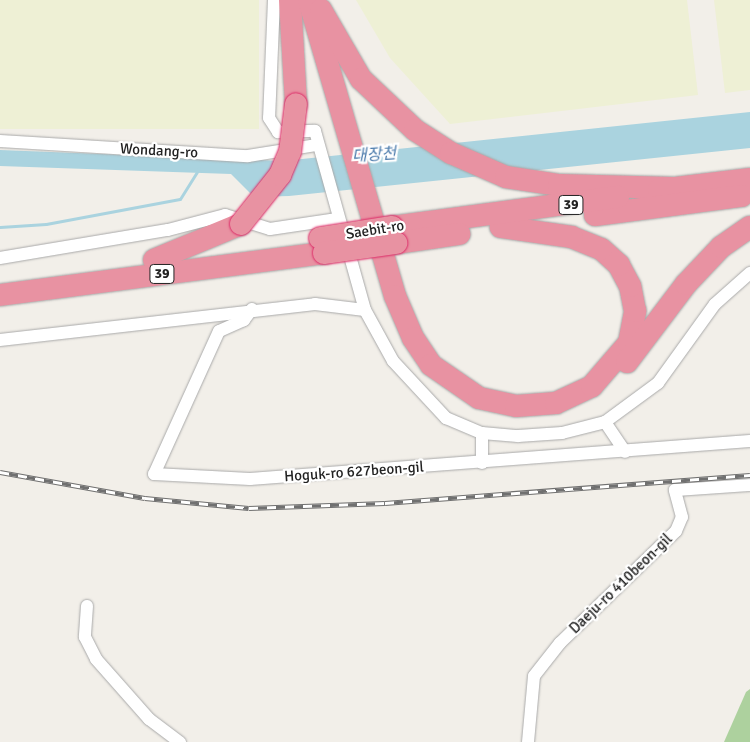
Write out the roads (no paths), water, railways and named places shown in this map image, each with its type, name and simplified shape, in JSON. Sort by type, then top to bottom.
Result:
[{"type":"highway","points":[[154,260],[241,224],[280,175],[290,152],[296,104],[290,0]]},
{"type":"highway","points":[[301,0],[332,106],[381,228],[395,296],[413,338],[432,366],[479,398],[516,406],[556,403],[592,386],[629,343],[635,311],[630,286],[619,265],[601,249],[572,237],[501,227]]},
{"type":"highway","points":[[309,0],[332,106]]},
{"type":"highway","points":[[316,0],[361,79],[386,106],[451,153],[506,176],[559,185],[673,188]]},
{"type":"highway","name":"Saebit-ro","points":[[0,295],[322,246],[381,228],[750,179]]},
{"type":"highway","name":"Saebit-ro","points":[[381,228],[501,227],[750,194]]},
{"type":"highway","points":[[381,228],[388,300],[422,368],[442,387],[476,406],[514,414],[555,410],[610,381],[686,284],[721,247],[750,227]]},
{"type":"highway","name":"Saebit-ro","points":[[0,280],[154,260],[322,246]]},
{"type":"street","points":[[274,0],[269,118],[278,132],[315,131],[317,148],[332,204],[365,310],[393,362],[421,396],[446,418],[482,433],[562,433],[605,422],[658,383],[716,304],[750,273]]},
{"type":"street","name":"Wondang-ro","points":[[0,141],[248,156],[317,148]]},
{"type":"street","points":[[0,258],[168,230],[225,215],[270,229],[337,219]]},
{"type":"street","points":[[0,340],[252,309],[315,304],[365,310]]},
{"type":"street","name":"Hoguk-ro 627beon-gil","points":[[252,309],[244,320],[219,331],[154,474],[250,479],[482,463],[750,441]]},
{"type":"street","points":[[605,422],[625,452]]},
{"type":"street","points":[[482,433],[482,463]]},
{"type":"street","name":"Daeju-ro 410beon-gil","points":[[528,742],[534,676],[560,642],[676,531],[682,516],[675,490],[750,485]]},
{"type":"street","points":[[87,606],[85,637],[96,659],[149,718],[180,742]]},
{"type":"water","name":"대장천","points":[[750,112],[750,148],[289,196],[254,197],[231,174],[0,166],[0,150],[283,161]]},
{"type":"waterway","points":[[0,227],[46,224],[180,199],[199,168]]},
{"type":"railway","points":[[0,472],[145,498],[249,508],[385,503],[750,475]]}]
